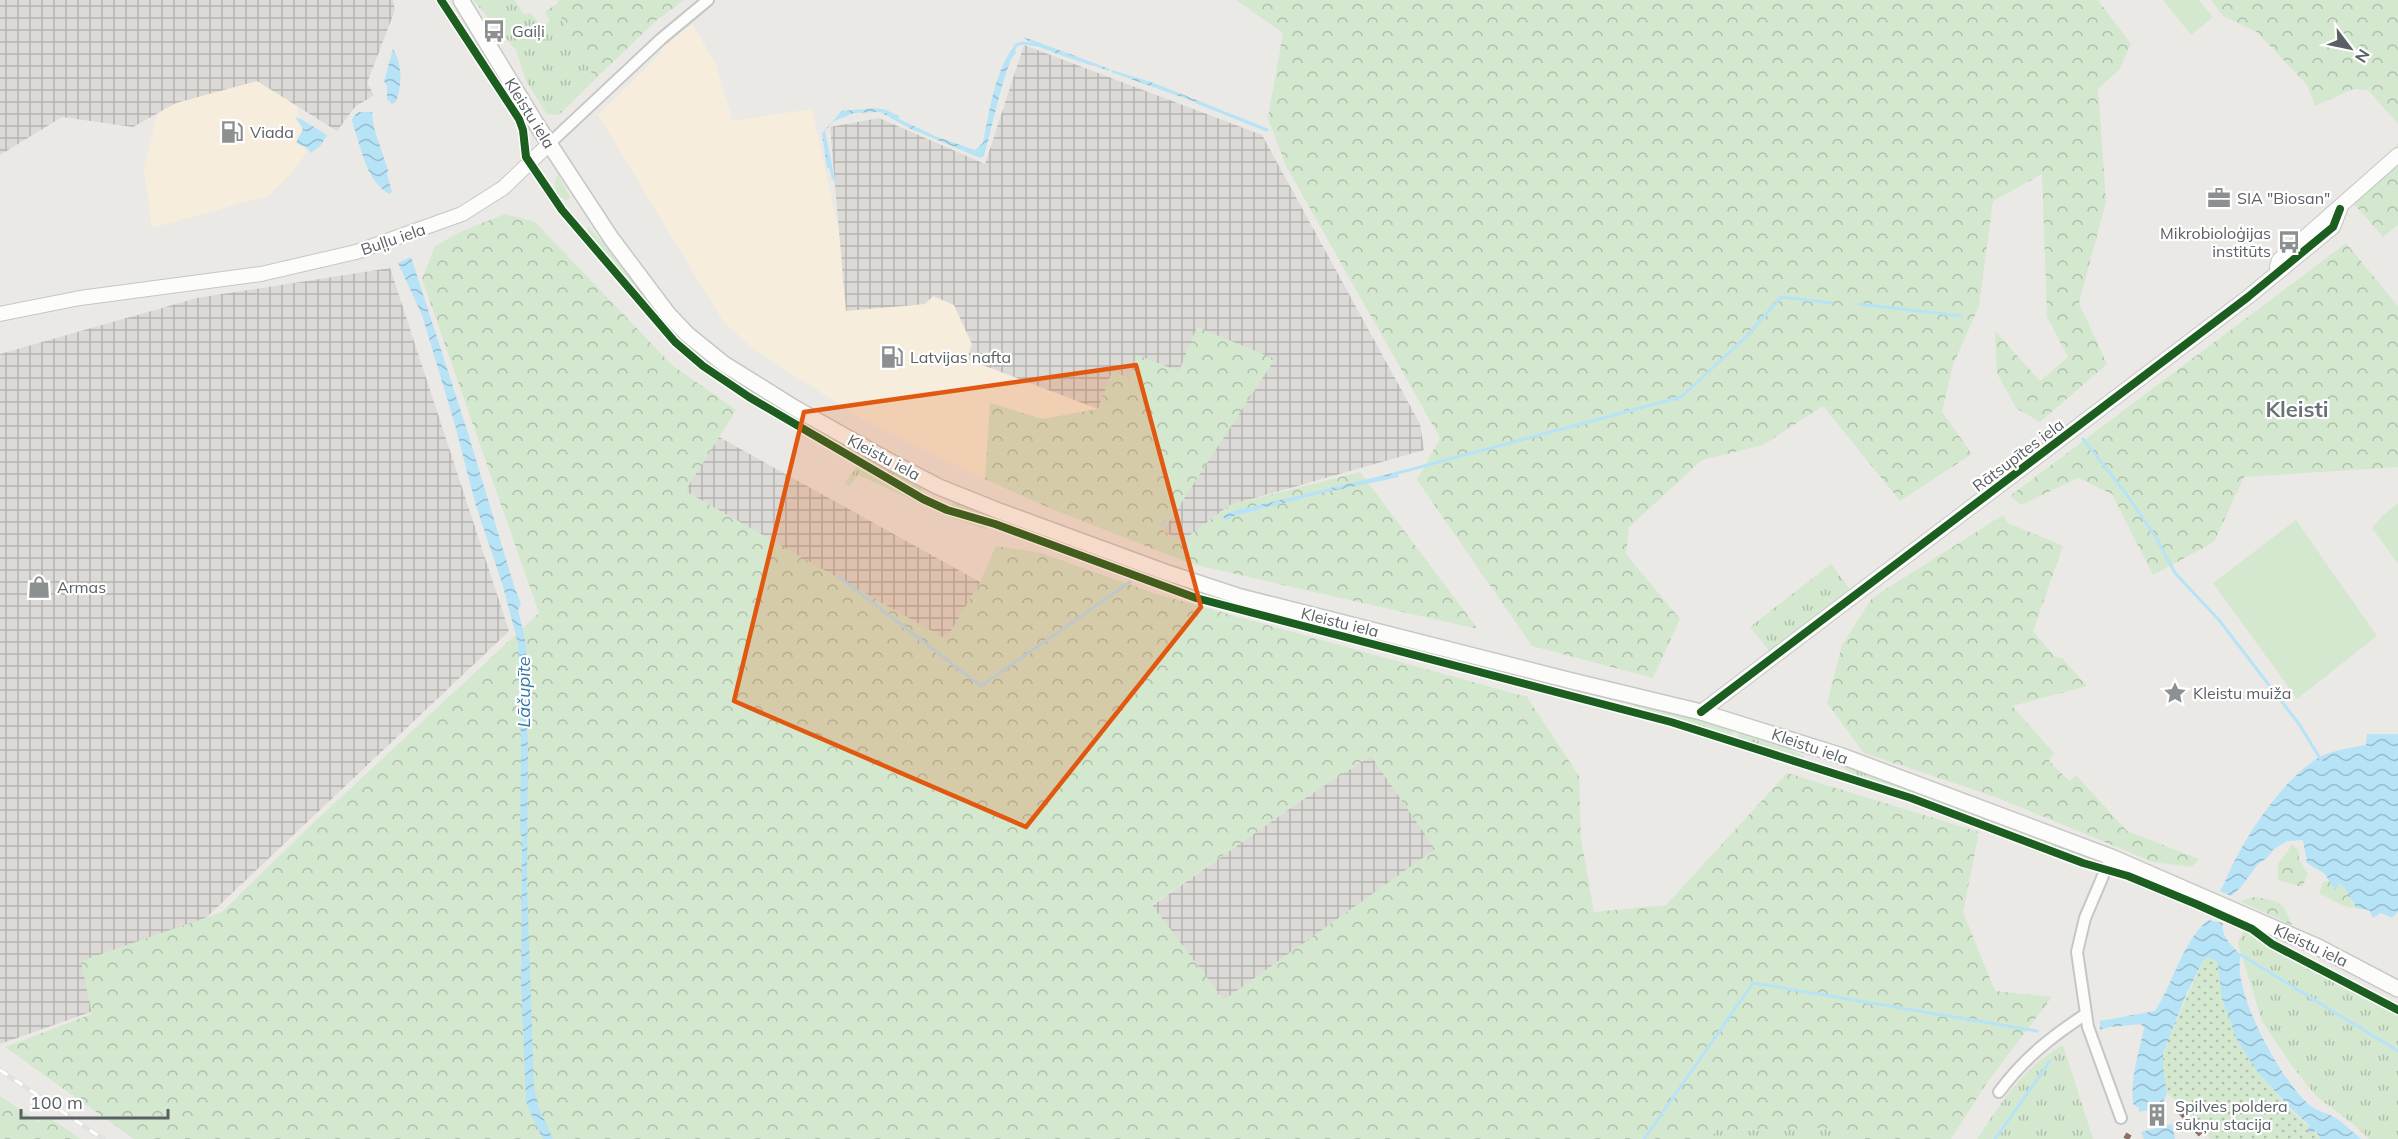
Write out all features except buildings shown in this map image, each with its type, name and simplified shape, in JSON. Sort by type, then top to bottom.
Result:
[{"type":"main road","name":"Kleistu iela","points":[[460,0],[549,144],[639,278],[687,334],[724,364],[793,407],[939,487],[1147,566],[1241,597],[1701,712],[1839,755],[2111,856],[2318,947],[2398,989]]},
{"type":"street","name":"Buļļu iela","points":[[0,314],[80,298],[261,274],[356,252],[462,214],[503,188],[661,39],[708,0]]},
{"type":"street","name":"Rātsupītes iela","points":[[1701,712],[2274,275],[2332,227],[2348,198],[2398,155]]},
{"type":"street","points":[[2111,856],[2085,918],[2077,952],[2088,1027],[2121,1118]]},
{"type":"street","points":[[1999,1092],[2029,1056],[2053,1036],[2086,1014]]},
{"type":"highlighted area","points":[[1136,365],[1201,607],[1026,827],[734,701],[804,412]]},
{"type":"shaded area","points":[[0,0],[393,0],[395,10],[367,83],[374,95],[355,107],[337,131],[257,81],[176,103],[133,127],[62,117],[0,155]]},
{"type":"shaded area","points":[[693,24],[716,66],[733,121],[812,109],[841,242],[843,283],[925,304],[933,296],[954,305],[972,344],[967,359],[1098,409],[1042,419],[990,403],[985,479],[865,421],[752,348],[723,321],[598,115],[662,52],[661,49],[670,42],[669,40]]},
{"type":"shaded area","points":[[1024,45],[1262,135],[1420,424],[1424,450],[1230,505],[1182,541],[1162,531],[1274,359],[1129,378],[1112,372],[1098,409],[967,359],[972,344],[954,305],[933,296],[925,304],[846,311],[830,127],[879,118],[985,164]]},
{"type":"shaded area","points":[[258,81],[297,105],[306,154],[288,177],[268,196],[152,228],[144,169],[156,119],[162,109],[176,103]]},
{"type":"shaded area","points":[[390,268],[509,631],[116,1003],[0,1044],[0,354],[197,298]]},
{"type":"shaded area","points":[[719,437],[980,582],[946,640],[685,491]]},
{"type":"shaded area","points":[[1371,755],[1436,849],[1224,1000],[1152,906],[1299,802]]},
{"type":"green space","points":[[473,0],[514,0],[524,14],[531,13],[541,27],[550,21],[545,12],[558,3],[556,8],[595,79],[559,115],[547,114],[527,83],[516,50]]},
{"type":"green space","points":[[559,0],[684,0],[657,20],[595,79],[556,8]]},
{"type":"green space","points":[[1236,0],[2098,0],[2131,44],[2119,70],[2098,89],[2106,202],[2079,303],[2107,364],[2040,422],[2016,408],[1997,373],[1995,331],[2040,381],[2068,357],[2047,317],[2042,174],[1993,201],[1979,306],[1953,365],[1942,412],[1972,454],[1900,501],[1823,406],[1763,445],[1702,460],[1629,527],[1626,554],[1680,619],[1653,678],[1532,646],[1417,480],[1440,438],[1286,166],[1268,118],[1283,33]]},
{"type":"green space","points":[[2163,0],[2199,0],[2213,17],[2191,35]]},
{"type":"green space","points":[[2211,0],[2398,0],[2398,124],[2368,90],[2353,89],[2315,106],[2307,85],[2257,32],[2223,16]]},
{"type":"green space","points":[[2398,143],[2398,225],[2383,237],[2353,203]]},
{"type":"green space","points":[[558,175],[570,197],[567,200],[557,193],[555,182]]},
{"type":"green space","points":[[505,214],[535,222],[672,365],[736,410],[685,491],[946,639],[980,582],[996,546],[1041,553],[1156,594],[1527,697],[1579,776],[1581,838],[1594,912],[1666,905],[1787,773],[1979,832],[1963,912],[1995,991],[2052,997],[1986,1084],[1951,1139],[1846,1139],[1839,1128],[1717,1130],[1709,1139],[134,1139],[5,1047],[92,1014],[81,961],[222,912],[309,827],[539,613],[422,279],[435,246],[460,232]],"holes":[[[1371,756],[1435,849],[1224,1000],[1152,905],[1299,802]]]},
{"type":"green space","points":[[588,227],[609,249],[644,296],[675,329],[729,373],[856,451],[855,455],[753,396],[696,356],[638,297],[586,233]]},
{"type":"green space","points":[[2346,243],[2398,306],[2398,467],[2244,477],[2214,542],[2153,575],[2112,494],[2078,478],[2021,505],[2010,496]]},
{"type":"green space","points":[[1197,327],[1275,359],[1163,531],[1182,541],[1230,505],[1360,472],[1478,629],[1191,564],[1047,507],[985,479],[990,403],[1042,419],[1098,409],[1112,372],[1129,378],[1137,355],[1179,371]]},
{"type":"green space","points":[[863,455],[900,473],[923,488],[920,493],[861,459]]},
{"type":"green space","points":[[858,465],[940,511],[989,525],[986,529],[954,519],[858,475],[849,486],[845,483]]},
{"type":"green space","points":[[953,502],[982,511],[979,516],[950,508]]},
{"type":"green space","points":[[2398,503],[2398,564],[2372,528]]},
{"type":"green space","points":[[2003,515],[2008,523],[2063,546],[2033,631],[2055,657],[2062,658],[2087,686],[2012,706],[2054,753],[2049,761],[2069,781],[2076,775],[2127,831],[2199,859],[2192,867],[2153,862],[1998,798],[1864,753],[1827,703],[1842,645],[1872,598]]},
{"type":"green space","points":[[2296,520],[2377,636],[2297,699],[2213,583]]},
{"type":"green space","points":[[1831,564],[1850,589],[1770,652],[1750,627]]},
{"type":"green space","points":[[1639,703],[1733,726],[1732,735],[1729,737],[1632,708],[1634,704]]},
{"type":"green space","points":[[1738,731],[1776,743],[1803,756],[1803,759],[1738,739]]},
{"type":"green space","points":[[1837,764],[1855,767],[2094,858],[2102,865],[1854,775]]},
{"type":"green space","points":[[2292,845],[2299,850],[2299,859],[2308,874],[2302,887],[2278,880],[2278,864]]},
{"type":"green space","points":[[2330,881],[2333,887],[2340,884],[2345,887],[2356,908],[2319,894],[2323,882]]},
{"type":"green space","points":[[2255,897],[2280,904],[2292,925],[2239,901]]},
{"type":"green space","points":[[2244,929],[2277,951],[2353,988],[2398,1015],[2398,1139],[2369,1139],[2316,1096],[2292,1066],[2262,1021],[2238,944]]},
{"type":"green space","points":[[2208,957],[2218,964],[2226,1008],[2232,1026],[2249,1057],[2288,1107],[2320,1139],[2210,1139],[2167,1093],[2163,1053],[2203,961]]},
{"type":"green space","points":[[2063,1045],[2093,1139],[1977,1139],[2024,1075],[2048,1054]]},
{"type":"green space","points":[[0,1096],[39,1122],[45,1115],[81,1139],[0,1139]]},
{"type":"green space","points":[[1839,1128],[1846,1139],[1709,1139],[1717,1130]]},
{"type":"water","points":[[1024,37],[1110,69],[1109,71],[1054,53],[1033,44]]},
{"type":"water","points":[[1014,47],[1016,53],[1003,83],[984,156],[980,158],[911,129],[880,112],[854,113],[834,121],[824,132],[831,169],[827,168],[822,133],[842,111],[876,108],[935,136],[975,150],[983,143],[997,79],[1007,56]]},
{"type":"water","points":[[393,49],[399,62],[400,75],[396,102],[392,104],[387,99],[387,86],[384,81]]},
{"type":"water","points":[[1112,70],[1199,101],[1198,103],[1111,72]]},
{"type":"water","points":[[358,112],[372,112],[374,128],[388,170],[387,175],[392,192],[389,194],[381,188],[365,163],[352,119]]},
{"type":"water","points":[[295,117],[327,135],[321,145],[311,153],[307,148],[296,143],[303,129]]},
{"type":"water","name":"Lāčupīte","points":[[411,257],[521,603],[518,610],[526,644],[527,886],[534,1088],[538,1106],[553,1139],[543,1139],[526,1101],[521,984],[522,837],[520,833],[521,747],[518,643],[502,583],[476,506],[455,425],[422,315],[398,263]]},
{"type":"water","points":[[1397,472],[1399,477],[1323,493],[1234,516],[1225,521],[1223,516],[1230,512]]},
{"type":"water","points":[[2367,734],[2398,734],[2398,912],[2392,918],[2381,913],[2373,918],[2369,910],[2356,908],[2345,888],[2340,884],[2335,890],[2324,873],[2307,863],[2303,840],[2287,841],[2273,850],[2231,896],[2220,891],[2250,834],[2293,778],[2323,755],[2366,745]]},
{"type":"water","points":[[2208,920],[2223,923],[2225,936],[2241,955],[2240,970],[2243,990],[2251,1012],[2261,1035],[2287,1078],[2311,1106],[2336,1118],[2361,1139],[2320,1139],[2316,1131],[2308,1133],[2309,1125],[2290,1108],[2257,1071],[2237,1040],[2222,998],[2218,964],[2208,957],[2203,961],[2186,995],[2163,1053],[2167,1093],[2161,1107],[2139,1112],[2139,1108],[2133,1104],[2134,1075],[2144,1028],[2141,1024],[2100,1030],[2100,1021],[2155,1011],[2184,952]]},
{"type":"water","points":[[2172,1124],[2175,1139],[2144,1139],[2141,1132]]},
{"type":"waterway","points":[[1013,51],[1016,45],[1023,43],[1038,45]]},
{"type":"waterway","points":[[1197,102],[1267,130]]},
{"type":"waterway","points":[[879,110],[898,117]]},
{"type":"waterway","points":[[824,133],[833,178]]},
{"type":"waterway","points":[[1394,474],[1681,397],[1746,337],[1781,297],[1832,303]]},
{"type":"waterway","points":[[1859,304],[1961,316]]},
{"type":"waterway","points":[[2083,439],[2127,495],[2157,539],[2175,573],[2219,620],[2299,724],[2321,760]]},
{"type":"waterway","points":[[1162,525],[1165,520]]},
{"type":"waterway","points":[[839,577],[981,686],[1130,582]]},
{"type":"waterway","points":[[2238,955],[2398,1051]]},
{"type":"waterway","points":[[1644,1139],[1753,983],[2037,1031]]},
{"type":"waterway","points":[[1995,1139],[2050,1061]]},
{"type":"railway","points":[[0,1070],[103,1139]]},
{"type":"marked path","points":[[2181,1112],[2205,1139]]},
{"type":"marked path","points":[[2126,1139],[2129,1134]]},
{"type":"cycle path","points":[[441,0],[519,119],[523,130],[526,157],[562,210],[675,342],[703,366],[749,397],[923,499],[947,510],[995,524],[1196,598],[1671,722],[1911,798],[2083,863],[2128,876],[2196,904],[2252,929],[2272,944],[2398,1010]]},
{"type":"cycle path","points":[[1701,712],[2248,297],[2333,227],[2340,209]]},
{"type":"place","name":"Gaiļi","points":[[494,31]]},
{"type":"place","name":"Viada","points":[[232,132]]},
{"type":"place","name":"SIA \"Biosan\"","points":[[2219,198]]},
{"type":"place","name":"Mikrobioloģijas institūts","points":[[2289,242]]},
{"type":"place","name":"Latvijas nafta","points":[[892,357]]},
{"type":"place","name":"Armas","points":[[39,587]]},
{"type":"place","name":"Kleistu muiža","points":[[2175,693]]},
{"type":"place","name":"Spilves poldera sūkņu stacija","points":[[2157,1115]]},
{"type":"district","name":"Kleisti","points":[[2297,409]]}]
